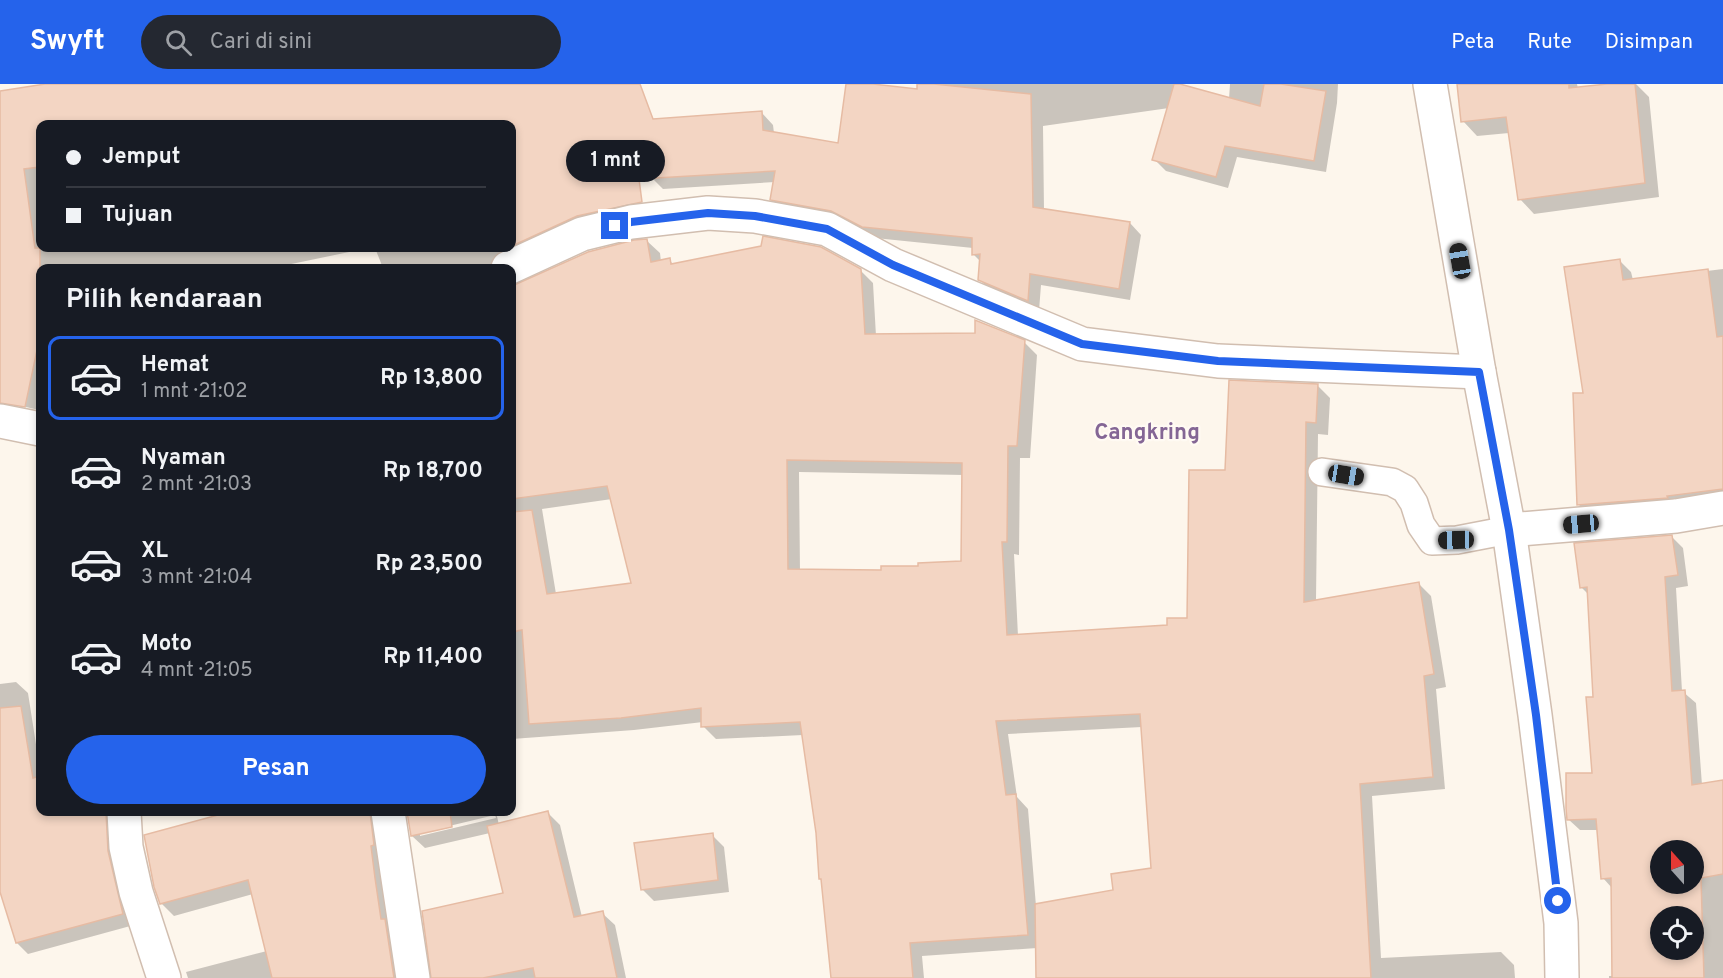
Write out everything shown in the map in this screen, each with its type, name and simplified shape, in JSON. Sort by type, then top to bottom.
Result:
[{"type":"street","points":[[1430,84],[1479,372],[1509,530],[1536,715],[1561,923],[1562,978]]},
{"type":"street","points":[[516,264],[582,234],[631,222],[708,213],[755,216],[827,229],[893,265],[1082,344],[1218,361],[1479,372]]},
{"type":"street","points":[[0,421],[36,428]]},
{"type":"street","points":[[1509,530],[1676,516],[1723,508]]},
{"type":"street","points":[[124,816],[126,847],[136,892],[164,978]]},
{"type":"street","points":[[389,816],[413,978]]},
{"type":"lane","points":[[1322,472],[1392,482],[1406,489],[1414,503],[1421,525],[1432,541],[1456,540],[1509,530]]},
{"type":"building","points":[[45,84],[640,84],[653,119],[762,111],[763,130],[838,143],[846,84],[873,84],[917,89],[917,84],[934,84],[1031,94],[1033,207],[1130,222],[1119,289],[1030,274],[1028,301],[978,280],[980,254],[972,255],[972,238],[862,227],[831,211],[770,200],[775,171],[639,179],[642,202],[577,216],[516,244],[516,120],[36,120],[36,168],[24,169],[35,248],[36,252],[40,252],[40,264],[36,264],[36,355],[25,407],[0,403],[0,91]]},
{"type":"building","points":[[1174,84],[1260,106],[1264,84],[1281,84],[1326,91],[1314,161],[1225,146],[1216,177],[1152,160]]},
{"type":"building","points":[[1457,84],[1569,84],[1569,88],[1635,84],[1645,183],[1518,200],[1506,117],[1461,122]]},
{"type":"building","points":[[763,236],[821,247],[861,269],[865,334],[975,333],[975,320],[1025,340],[1017,446],[1008,446],[1007,542],[1002,542],[1007,635],[1167,625],[1167,618],[1187,618],[1189,470],[1225,470],[1229,380],[1318,384],[1316,423],[1306,422],[1304,602],[1419,582],[1434,674],[1424,676],[1433,777],[1360,784],[1371,978],[1036,978],[1035,904],[1113,890],[1111,874],[1151,868],[1140,714],[996,721],[1006,795],[1016,794],[1028,935],[910,943],[913,978],[831,978],[816,833],[800,722],[701,727],[701,708],[621,718],[529,724],[522,630],[516,631],[516,512],[532,510],[547,594],[631,583],[607,486],[516,498],[516,284],[588,252],[634,240],[647,239],[651,262],[670,258],[671,264],[761,246]],"holes":[[[787,460],[962,463],[961,561],[918,563],[918,566],[881,566],[881,570],[788,569]]]},
{"type":"building","points":[[1620,259],[1623,280],[1708,269],[1717,337],[1723,336],[1723,489],[1667,496],[1668,498],[1577,505],[1573,393],[1583,393],[1564,267]]},
{"type":"building","points":[[1672,535],[1678,575],[1665,577],[1672,691],[1685,690],[1692,785],[1723,780],[1723,874],[1704,877],[1704,840],[1650,840],[1650,894],[1701,894],[1702,906],[1650,906],[1650,960],[1703,960],[1704,978],[1612,978],[1611,878],[1601,879],[1596,819],[1567,820],[1566,808],[1566,773],[1592,773],[1586,697],[1593,697],[1587,587],[1580,588],[1574,543]]},
{"type":"building","points":[[21,706],[33,778],[36,777],[36,816],[106,816],[108,851],[123,914],[16,943],[0,892],[0,708]]},
{"type":"building","points":[[548,811],[574,917],[603,911],[617,978],[535,978],[533,968],[483,978],[431,978],[422,911],[503,893],[487,826]]},
{"type":"building","points":[[214,816],[370,816],[375,878],[381,919],[385,919],[394,978],[272,978],[248,880],[160,904],[154,887],[144,835]]},
{"type":"building","points":[[408,816],[451,816],[452,827],[411,836]]},
{"type":"building","points":[[713,833],[718,880],[641,890],[634,843]]},
{"type":"district","name":"Cangkring","points":[[1147,431]]},
{"type":"route","points":[[615,226],[708,213],[755,216],[827,229],[893,265],[1082,344],[1218,361],[1479,372],[1509,530],[1536,715],[1558,901]]}]
